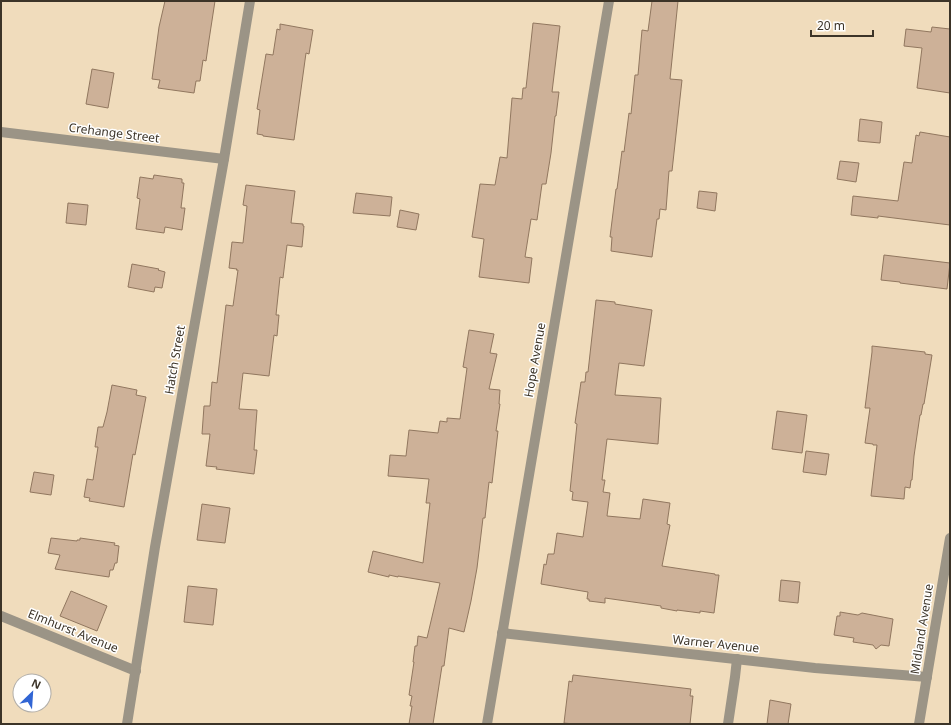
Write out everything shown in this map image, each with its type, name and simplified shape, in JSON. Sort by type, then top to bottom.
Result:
[{"type":"street","name":"Hatch Street","points":[[127,724],[155,547],[224,159],[250,1]]},
{"type":"street","name":"Hope Avenue","points":[[487,724],[609,1]]},
{"type":"street","name":"Crehange Street","points":[[1,132],[224,159]]},
{"type":"street","name":"Midland Avenue","points":[[919,724],[950,538]]},
{"type":"street","name":"Elmhurst Avenue","points":[[1,616],[136,671]]},
{"type":"street","name":"Warner Avenue","points":[[502,633],[815,668],[927,677]]},
{"type":"street","points":[[728,724],[735,677],[736,659]]},
{"type":"building","points":[[165,1],[215,1],[206,61],[203,60],[200,81],[196,81],[194,93],[158,88],[160,80],[152,79],[159,27]]},
{"type":"building","points":[[652,1],[678,1],[670,79],[682,80],[672,171],[669,171],[666,210],[660,209],[659,219],[657,219],[652,257],[611,251],[612,237],[610,237],[622,151],[624,152],[629,113],[631,114],[635,75],[638,75],[642,30],[648,31]]},
{"type":"building","points":[[533,23],[560,26],[552,92],[559,92],[546,184],[542,184],[537,220],[531,219],[525,257],[532,258],[529,283],[479,277],[484,239],[472,237],[480,184],[495,185],[500,157],[507,158],[512,98],[522,99],[523,88],[526,88]]},
{"type":"building","points":[[280,24],[313,30],[309,54],[306,53],[294,140],[257,134],[260,110],[257,109],[266,54],[273,55],[277,29],[280,30]]},
{"type":"building","points":[[932,27],[950,29],[950,93],[917,88],[922,48],[904,46],[906,29],[931,32]]},
{"type":"building","points":[[92,69],[114,73],[108,108],[86,104]]},
{"type":"building","points":[[860,119],[882,122],[880,143],[858,141]]},
{"type":"building","points":[[920,132],[950,137],[950,225],[878,216],[878,218],[851,215],[853,196],[898,201],[904,162],[912,163],[916,135],[919,136]]},
{"type":"building","points":[[840,161],[859,163],[856,182],[837,179]]},
{"type":"building","points":[[154,175],[182,179],[182,183],[184,183],[181,208],[185,208],[182,230],[165,227],[164,233],[136,229],[140,199],[137,198],[140,177],[153,179]]},
{"type":"building","points":[[246,185],[295,191],[291,223],[303,224],[304,226],[302,247],[287,245],[283,278],[280,277],[276,315],[279,315],[277,336],[274,335],[269,376],[243,373],[239,409],[257,410],[254,450],[257,450],[254,474],[216,469],[217,467],[206,466],[210,434],[202,434],[204,406],[210,406],[212,382],[217,383],[226,305],[233,306],[238,270],[229,268],[232,242],[243,243],[247,206],[243,205]]},
{"type":"building","points":[[699,191],[717,193],[715,211],[697,208]]},
{"type":"building","points":[[356,193],[392,197],[390,216],[353,213]]},
{"type":"building","points":[[68,203],[88,205],[86,225],[66,223]]},
{"type":"building","points":[[400,210],[419,214],[416,230],[397,227]]},
{"type":"building","points":[[884,255],[950,263],[947,289],[881,280]]},
{"type":"building","points":[[132,264],[159,269],[158,270],[165,272],[162,288],[155,287],[154,292],[128,287]]},
{"type":"building","points":[[596,300],[615,302],[615,304],[652,310],[644,366],[619,363],[615,395],[661,398],[658,444],[607,439],[602,480],[605,480],[603,492],[610,493],[607,516],[640,519],[643,499],[670,503],[667,524],[670,525],[662,566],[719,575],[714,613],[700,611],[700,613],[677,611],[661,608],[661,606],[605,598],[605,603],[589,601],[589,599],[587,599],[588,592],[541,584],[544,564],[546,565],[548,554],[554,554],[557,533],[583,537],[588,502],[572,500],[573,492],[570,491],[577,424],[575,423],[581,382],[585,382],[586,372],[588,372]]},
{"type":"building","points":[[469,330],[494,334],[490,353],[497,354],[489,389],[500,390],[500,404],[496,431],[498,431],[492,483],[489,482],[477,568],[464,632],[449,628],[444,666],[442,666],[433,724],[409,724],[412,696],[409,695],[415,646],[417,646],[418,636],[427,638],[440,583],[398,576],[389,575],[389,577],[368,572],[373,551],[423,563],[430,503],[426,503],[429,479],[388,476],[390,455],[406,456],[409,430],[438,433],[440,421],[447,422],[447,418],[460,419],[467,368],[463,367]]},
{"type":"building","points":[[872,346],[925,352],[925,354],[932,355],[924,404],[920,415],[912,480],[910,488],[905,487],[904,499],[871,496],[877,445],[865,443],[870,408],[865,408]]},
{"type":"building","points":[[112,385],[137,390],[136,395],[146,397],[135,455],[133,454],[124,507],[89,501],[90,498],[84,497],[87,479],[93,480],[98,447],[95,447],[98,427],[103,427]]},
{"type":"building","points":[[777,411],[807,415],[802,453],[772,449]]},
{"type":"building","points":[[806,451],[829,454],[826,475],[803,472]]},
{"type":"building","points":[[34,472],[54,475],[51,495],[30,492]]},
{"type":"building","points":[[202,504],[230,508],[225,543],[197,540]]},
{"type":"building","points":[[51,538],[77,541],[80,540],[80,538],[115,543],[114,545],[119,546],[117,563],[115,563],[113,570],[110,570],[109,577],[55,569],[60,555],[48,553]]},
{"type":"building","points":[[781,580],[800,582],[798,603],[779,601]]},
{"type":"building","points":[[188,586],[217,589],[213,625],[184,622]]},
{"type":"building","points":[[71,591],[107,606],[97,631],[60,616]]},
{"type":"building","points":[[840,612],[858,615],[862,613],[893,619],[889,646],[881,645],[876,649],[873,645],[853,642],[854,638],[834,635],[837,616],[840,616]]},
{"type":"building","points":[[573,675],[691,689],[690,696],[693,696],[690,724],[564,723],[569,681],[572,682]]},
{"type":"building","points":[[770,700],[791,704],[788,724],[767,724]]}]
